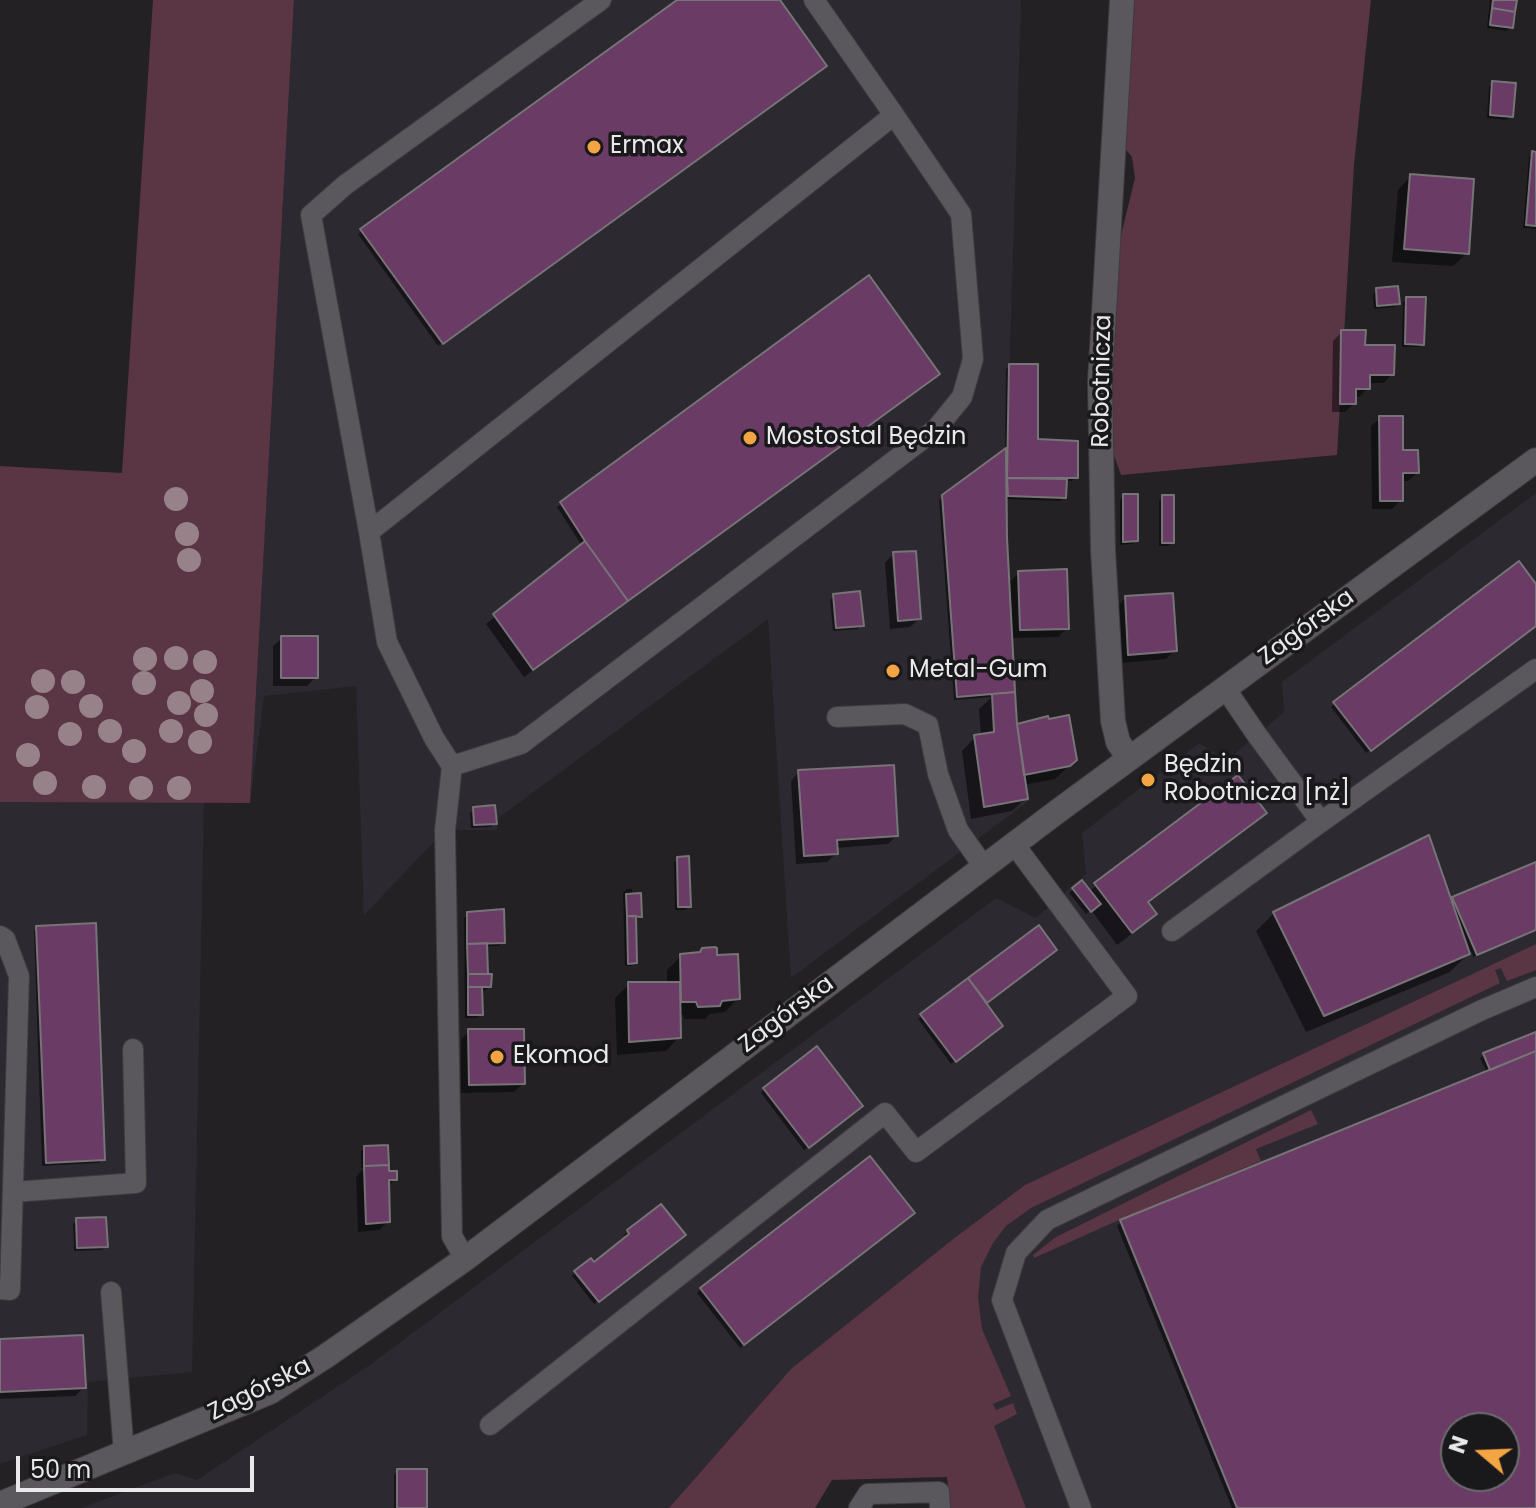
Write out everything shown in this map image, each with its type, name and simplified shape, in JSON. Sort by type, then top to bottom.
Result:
[{"type":"street","name":"Robotnicza","points":[[1122,0],[1100,382],[1103,550],[1113,721],[1118,742],[1129,758]]},
{"type":"street","name":"Zagórska","points":[[0,1504],[270,1392],[326,1356],[465,1259],[1129,758],[1536,460]]},
{"type":"lane","points":[[465,1259],[452,1236],[445,830],[452,766],[434,738],[387,642],[311,215],[345,185],[601,0]]},
{"type":"lane","points":[[452,766],[521,744],[936,429],[962,397],[973,359],[961,214],[814,0]]},
{"type":"lane","points":[[369,532],[894,115]]},
{"type":"lane","points":[[1172,931],[1536,669]]},
{"type":"lane","points":[[1225,688],[1321,822]]},
{"type":"lane","points":[[837,717],[905,714],[928,725],[938,774],[958,830],[984,867]]},
{"type":"lane","points":[[490,1425],[885,1113],[916,1152],[1127,996],[1014,844]]},
{"type":"lane","points":[[0,936],[5,939],[19,976],[7,1141],[13,1192],[10,1290],[0,1289]]},
{"type":"lane","points":[[1081,1508],[1002,1300],[1016,1253],[1047,1220],[1482,1010],[1536,987]]},
{"type":"lane","points":[[13,1192],[136,1183],[133,1049]]},
{"type":"lane","points":[[111,1292],[124,1453]]},
{"type":"lane","points":[[859,1508],[868,1494],[939,1492],[940,1508]]},
{"type":"shaded area","points":[[153,0],[294,0],[250,803],[0,802],[0,466],[122,473]]},
{"type":"shaded area","points":[[294,0],[1021,0],[1007,444],[1008,535],[1018,724],[1030,800],[791,978],[768,619],[497,819],[497,830],[445,830],[364,915],[356,686],[264,696],[250,803]]},
{"type":"shaded area","points":[[1132,0],[1371,0],[1354,165],[1337,455],[1121,475],[1111,447],[1114,264],[1135,178],[1132,157],[1123,146]]},
{"type":"shaded area","points":[[1536,493],[1536,1508],[988,1508],[984,1413],[791,1369],[669,1508],[81,1508],[175,1473],[197,1480],[367,1367],[996,898],[1036,918],[1086,874],[1082,833],[1199,743],[1227,760],[1284,712],[1282,682]]},
{"type":"shaded area","points":[[0,802],[204,802],[192,1372],[88,1382],[87,1435],[0,1464]]},
{"type":"shaded area","points":[[1536,944],[1536,970],[1507,981],[1501,968],[1495,970],[1500,983],[1031,1208],[1006,1226],[981,1267],[978,1298],[982,1329],[1011,1396],[993,1404],[996,1410],[1013,1403],[1017,1414],[994,1426],[1026,1508],[950,1508],[947,1477],[832,1480],[815,1508],[669,1508],[791,1369],[1025,1185]]},
{"type":"shaded area","points":[[1311,1110],[1318,1124],[1256,1149],[1261,1161],[1034,1258],[1033,1255],[1056,1237]]},
{"type":"building","name":"Ermax","points":[[677,0],[780,0],[827,66],[443,344],[360,229]]},
{"type":"building","points":[[1493,0],[1517,0],[1515,12],[1492,8]]},
{"type":"building","points":[[1492,8],[1515,12],[1513,28],[1490,25]]},
{"type":"building","points":[[1492,81],[1516,83],[1513,117],[1490,115]]},
{"type":"building","points":[[1532,151],[1536,152],[1536,226],[1526,225]]},
{"type":"building","points":[[1410,174],[1474,179],[1469,254],[1404,249]]},
{"type":"building","name":"Mostostal Będzin","points":[[869,275],[940,374],[628,601],[560,502]]},
{"type":"building","points":[[1398,286],[1400,304],[1377,306],[1376,288]]},
{"type":"building","points":[[1406,297],[1426,297],[1424,345],[1405,344]]},
{"type":"building","points":[[1341,330],[1366,330],[1365,345],[1395,345],[1394,375],[1370,375],[1370,389],[1356,389],[1356,404],[1340,404]]},
{"type":"building","points":[[1009,364],[1038,364],[1038,439],[1078,441],[1078,478],[1007,478]]},
{"type":"building","points":[[1379,416],[1403,416],[1403,450],[1418,450],[1419,473],[1403,473],[1403,501],[1380,501]]},
{"type":"building","points":[[1006,448],[1015,692],[957,697],[942,495]]},
{"type":"building","points":[[1007,478],[1067,479],[1066,498],[1008,496]]},
{"type":"building","points":[[1123,494],[1138,494],[1138,541],[1123,542]]},
{"type":"building","points":[[1162,495],[1174,495],[1174,543],[1162,543]]},
{"type":"building","points":[[585,541],[628,601],[533,670],[493,614]]},
{"type":"building","points":[[916,551],[921,619],[898,621],[893,552]]},
{"type":"building","points":[[1519,561],[1536,584],[1536,626],[1371,751],[1333,702]]},
{"type":"building","points":[[1067,569],[1069,629],[1020,630],[1018,571]]},
{"type":"building","points":[[860,591],[864,626],[836,628],[833,594]]},
{"type":"building","points":[[1173,593],[1177,651],[1128,655],[1125,596]]},
{"type":"building","points":[[281,636],[318,636],[318,678],[281,678]]},
{"type":"building","points":[[1015,692],[1028,799],[984,807],[974,735],[994,732],[992,694]]},
{"type":"building","points":[[1069,715],[1077,760],[1070,766],[1024,775],[1017,724],[1048,716],[1049,719]]},
{"type":"building","points":[[894,765],[898,836],[837,840],[838,854],[804,856],[798,770]]},
{"type":"building","points":[[1238,775],[1267,813],[1148,902],[1157,914],[1132,933],[1094,883]]},
{"type":"building","points":[[495,805],[497,824],[474,825],[473,807]]},
{"type":"building","points":[[1429,835],[1470,954],[1324,1016],[1273,912]]},
{"type":"building","points":[[689,856],[691,907],[678,907],[677,857]]},
{"type":"building","points":[[1536,862],[1536,930],[1477,955],[1452,897]]},
{"type":"building","points":[[1082,880],[1101,904],[1091,912],[1072,888]]},
{"type":"building","points":[[641,893],[642,917],[627,916],[626,894]]},
{"type":"building","points":[[504,909],[505,943],[467,944],[467,912]]},
{"type":"building","points":[[627,916],[636,916],[637,963],[628,964]]},
{"type":"building","points":[[96,923],[105,1160],[46,1163],[36,926]]},
{"type":"building","points":[[1039,925],[1057,950],[987,1003],[968,978]]},
{"type":"building","points":[[487,943],[488,974],[468,974],[467,944]]},
{"type":"building","points":[[715,947],[717,955],[738,954],[740,999],[722,1001],[720,1006],[698,1007],[696,1002],[681,1002],[680,954]]},
{"type":"building","points":[[468,974],[492,974],[491,987],[468,987]]},
{"type":"building","points":[[968,978],[1003,1026],[956,1062],[920,1014]]},
{"type":"building","points":[[628,982],[680,982],[681,1038],[629,1042]]},
{"type":"building","points":[[468,987],[482,987],[483,1015],[468,1015]]},
{"type":"building","name":"Ekomod","points":[[468,1029],[524,1029],[525,1084],[469,1085]]},
{"type":"building","points":[[1536,1032],[1536,1051],[1490,1070],[1483,1053]]},
{"type":"building","points":[[817,1046],[863,1106],[809,1148],[763,1088]]},
{"type":"building","points":[[1536,1051],[1536,1508],[1237,1508],[1120,1220]]},
{"type":"building","points":[[388,1145],[389,1165],[364,1166],[364,1146]]},
{"type":"building","points":[[870,1156],[915,1213],[744,1345],[700,1288]]},
{"type":"building","points":[[389,1165],[389,1171],[397,1171],[397,1180],[389,1180],[390,1222],[366,1224],[364,1166]]},
{"type":"building","points":[[661,1204],[686,1235],[599,1302],[574,1271],[591,1258],[594,1262],[629,1234],[627,1230]]},
{"type":"building","points":[[106,1217],[108,1247],[77,1248],[76,1218]]},
{"type":"building","points":[[83,1335],[86,1388],[0,1392],[0,1339]]},
{"type":"building","points":[[397,1469],[427,1469],[427,1508],[397,1508]]},
{"type":"place","name":"Ermax","points":[[594,147]]},
{"type":"place","name":"Mostostal Będzin","points":[[750,438]]},
{"type":"place","name":"Metal-Gum","points":[[893,671]]},
{"type":"place","name":"Będzin Robotnicza [nż]","points":[[1148,780]]},
{"type":"place","name":"Ekomod","points":[[497,1057]]}]
